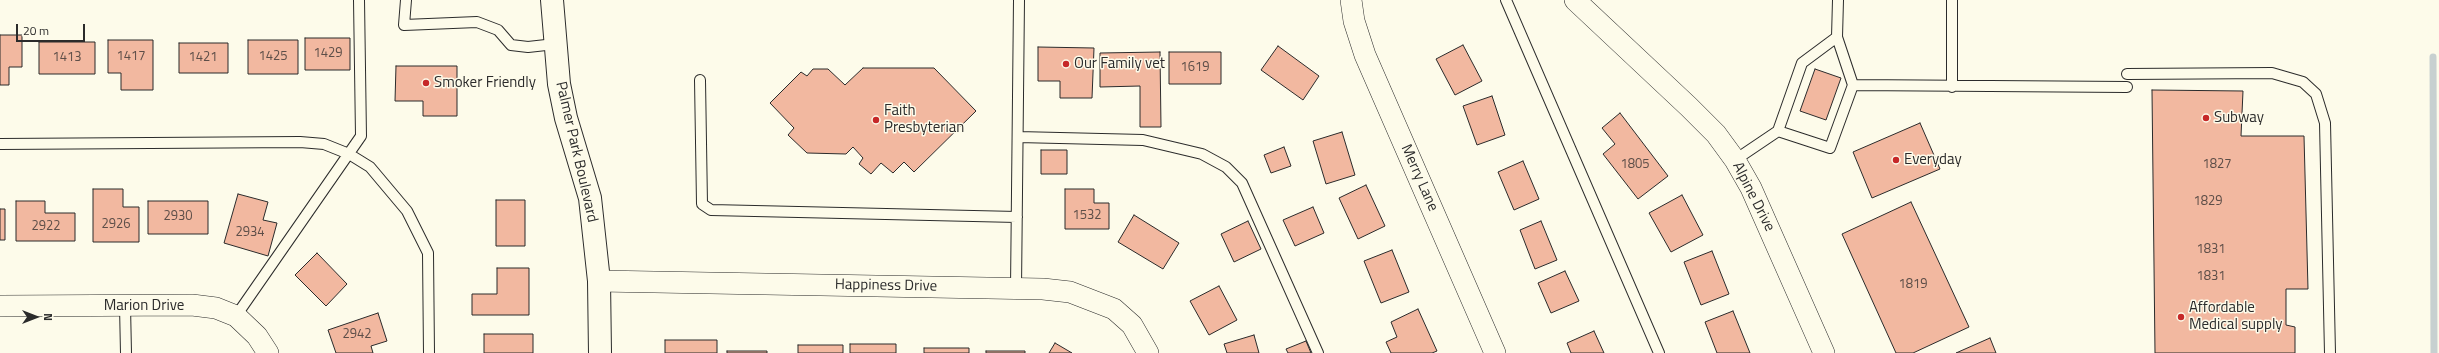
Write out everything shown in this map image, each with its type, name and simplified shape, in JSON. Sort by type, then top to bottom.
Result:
[{"type":"main road","name":"Palmer Park Boulevard","points":[[552,0],[559,84],[566,118],[590,198],[599,281],[600,353]]},
{"type":"street","name":"Merry Lane","points":[[1351,0],[1354,20],[1365,55],[1495,353]]},
{"type":"street","name":"Alpine Drive","points":[[1575,0],[1695,112],[1716,134],[1735,160],[1751,188],[1824,353]]},
{"type":"street","name":"Happiness Drive","points":[[599,281],[1016,288],[1070,292],[1114,309],[1132,325],[1148,353]]},
{"type":"street","name":"Marion Drive","points":[[0,306],[192,305],[216,308],[236,316],[257,336],[268,353]]},
{"type":"lane","points":[[236,316],[361,136],[359,0]]},
{"type":"lane","points":[[406,0],[404,25],[477,22],[498,30],[511,45],[528,47],[555,44]]},
{"type":"lane","points":[[1016,288],[1019,0]]},
{"type":"lane","points":[[1506,0],[1659,353]]},
{"type":"lane","points":[[1778,132],[1830,148],[1853,85],[1837,36],[1838,0]]},
{"type":"lane","points":[[1952,0],[1952,87]]},
{"type":"lane","points":[[1735,160],[1778,132],[1802,63],[1837,36]]},
{"type":"lane","points":[[2127,74],[2272,73],[2303,82],[2316,94],[2325,123],[2330,353]]},
{"type":"lane","points":[[700,80],[702,204],[711,210],[1017,217]]},
{"type":"lane","points":[[1853,85],[1952,87],[2127,87]]},
{"type":"lane","points":[[1018,137],[1143,140],[1202,154],[1226,167],[1242,183],[1318,353]]},
{"type":"lane","points":[[0,144],[300,142],[324,144],[349,154],[370,167],[407,211],[428,253],[429,353]]},
{"type":"lane","points":[[125,306],[126,353]]},
{"type":"building","points":[[0,35],[22,35],[22,67],[9,67],[9,85],[0,85]]},
{"type":"building","points":[[305,38],[350,38],[350,70],[305,70]]},
{"type":"building","points":[[108,40],[153,40],[153,90],[121,90],[121,73],[108,73]]},
{"type":"building","points":[[248,40],[298,40],[298,74],[248,74]]},
{"type":"building","points":[[39,42],[95,42],[95,74],[39,74]]},
{"type":"building","points":[[179,43],[228,43],[228,73],[179,73]]},
{"type":"building","points":[[1463,45],[1482,81],[1455,95],[1436,59]]},
{"type":"building","points":[[1278,46],[1319,76],[1303,100],[1261,70]]},
{"type":"building","name":"Our Family vet","points":[[1038,47],[1094,48],[1092,98],[1060,98],[1060,81],[1038,81]]},
{"type":"building","points":[[1160,52],[1161,127],[1140,127],[1140,86],[1100,87],[1100,53]]},
{"type":"building","points":[[1169,52],[1221,52],[1221,84],[1169,84]]},
{"type":"building","name":"Smoker Friendly","points":[[396,66],[457,66],[457,116],[423,116],[423,101],[395,101]]},
{"type":"building","name":"Faith Presbyterian","points":[[863,68],[934,68],[976,111],[914,172],[904,162],[893,173],[881,163],[871,174],[859,164],[863,158],[853,147],[846,154],[807,153],[788,135],[794,128],[770,103],[801,72],[807,76],[813,69],[828,69],[845,85]]},
{"type":"building","points":[[1815,69],[1841,78],[1826,120],[1800,111]]},
{"type":"building","points":[[2152,90],[2243,91],[2241,136],[2304,136],[2308,289],[2286,289],[2286,325],[2295,327],[2295,353],[2155,353]]},
{"type":"building","points":[[1492,96],[1505,135],[1477,145],[1463,106]]},
{"type":"building","points":[[1620,113],[1668,176],[1638,199],[1603,154],[1615,144],[1602,128]]},
{"type":"building","name":"Everyday","points":[[1920,123],[1940,169],[1872,198],[1853,152]]},
{"type":"building","points":[[1342,132],[1355,175],[1326,184],[1313,141]]},
{"type":"building","points":[[1284,147],[1291,166],[1271,173],[1264,155]]},
{"type":"building","points":[[1041,150],[1067,150],[1067,174],[1041,174]]},
{"type":"building","points":[[1523,161],[1539,199],[1514,210],[1498,172]]},
{"type":"building","points":[[1366,185],[1385,226],[1358,239],[1339,198]]},
{"type":"building","points":[[93,189],[123,189],[123,207],[139,207],[139,242],[93,242]]},
{"type":"building","points":[[1065,189],[1094,189],[1094,203],[1109,203],[1109,229],[1065,229]]},
{"type":"building","points":[[238,194],[268,202],[263,220],[277,223],[268,256],[224,243]]},
{"type":"building","points":[[1682,195],[1703,235],[1671,252],[1649,213]]},
{"type":"building","points":[[496,200],[525,200],[525,246],[496,246]]},
{"type":"building","points":[[16,201],[45,201],[45,213],[75,213],[75,241],[16,241]]},
{"type":"building","points":[[148,201],[208,201],[208,234],[148,234]]},
{"type":"building","points":[[1911,202],[1969,327],[1913,353],[1896,353],[1842,234]]},
{"type":"building","points":[[1313,207],[1324,233],[1295,246],[1283,220]]},
{"type":"building","points":[[0,209],[5,209],[5,240],[0,240]]},
{"type":"building","points":[[1134,215],[1179,243],[1163,269],[1118,242]]},
{"type":"building","points":[[1248,221],[1261,249],[1234,262],[1221,234]]},
{"type":"building","points":[[1541,221],[1557,260],[1535,269],[1520,230]]},
{"type":"building","points":[[1392,250],[1409,292],[1381,303],[1364,261]]},
{"type":"building","points":[[1712,251],[1729,294],[1701,305],[1684,262]]},
{"type":"building","points":[[317,253],[347,284],[326,306],[295,275]]},
{"type":"building","points":[[497,268],[529,268],[529,315],[472,315],[472,294],[497,294]]},
{"type":"building","points":[[1565,271],[1579,301],[1551,313],[1538,283]]},
{"type":"building","points":[[1219,286],[1237,320],[1209,335],[1190,301]]},
{"type":"building","points":[[1418,309],[1437,351],[1432,353],[1391,353],[1386,342],[1397,337],[1391,322]]},
{"type":"building","points":[[1733,311],[1750,353],[1717,353],[1705,322]]},
{"type":"building","points":[[378,313],[387,341],[371,346],[373,353],[336,353],[328,330]]},
{"type":"building","points":[[1594,331],[1604,353],[1571,353],[1567,343]]},
{"type":"building","points":[[484,334],[533,334],[533,353],[484,353]]},
{"type":"building","points":[[1254,335],[1259,353],[1227,353],[1224,344]]},
{"type":"building","points":[[1990,338],[1996,353],[1956,353]]},
{"type":"building","points":[[665,340],[717,340],[717,353],[665,353]]},
{"type":"building","points":[[1306,341],[1311,353],[1288,353],[1286,349]]},
{"type":"building","points":[[1055,343],[1072,353],[1049,353]]},
{"type":"building","points":[[850,344],[896,344],[896,353],[850,353]]},
{"type":"building","points":[[798,345],[843,345],[843,353],[798,353]]},
{"type":"building","points":[[924,348],[969,348],[969,353],[924,353]]},
{"type":"building","points":[[727,351],[767,351],[767,353],[727,353]]},
{"type":"building","points":[[986,351],[1025,351],[1025,353],[986,353]]},
{"type":"waterway","points":[[2433,57],[2434,353]]},
{"type":"place","name":"Our Family vet","points":[[1066,64]]},
{"type":"place","name":"Smoker Friendly","points":[[426,83]]},
{"type":"place","name":"Subway","points":[[2206,118]]},
{"type":"place","name":"Faith Presbyterian","points":[[876,120]]},
{"type":"place","name":"Everyday","points":[[1896,160]]},
{"type":"place","name":"Affordable Medical supply","points":[[2181,317]]}]
